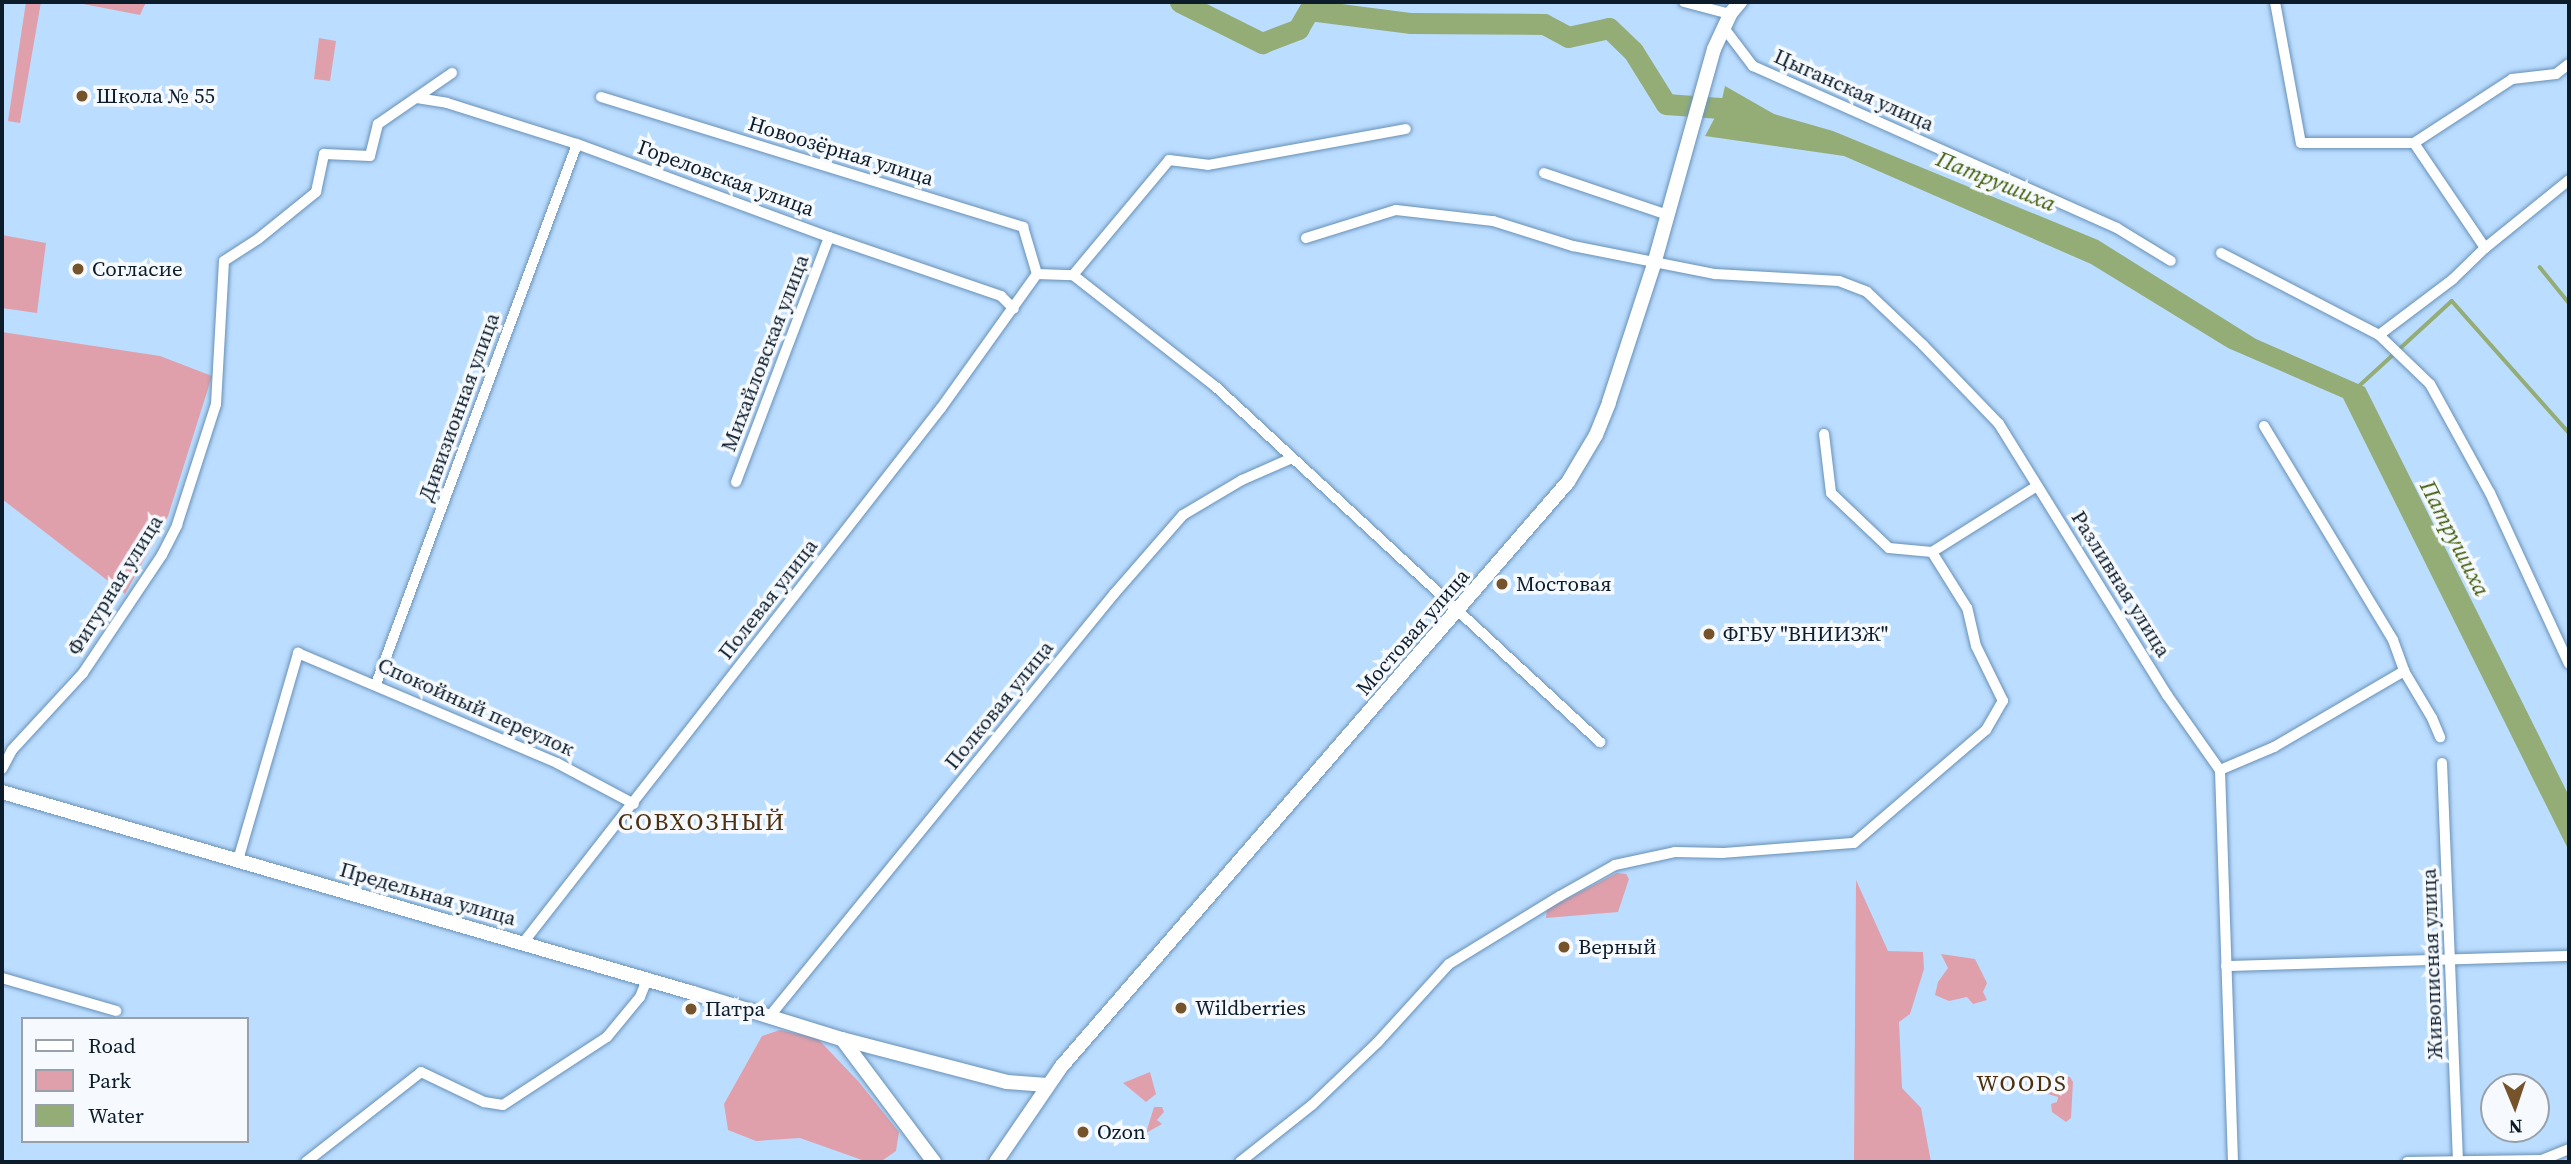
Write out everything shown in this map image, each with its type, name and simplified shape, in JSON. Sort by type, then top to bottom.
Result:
[{"type":"street","points":[[1684,2],[1735,8]]},
{"type":"street","points":[[2275,2],[2301,143],[2414,143],[2512,79],[2556,74],[2569,64]]},
{"type":"street","name":"Мостовая улица","points":[[996,1162],[1047,1085],[1568,482],[1596,435],[1654,264],[1665,214],[1714,49],[1735,8]]},
{"type":"street","name":"Цыганская улица","points":[[1724,28],[1753,65],[2117,228],[2171,261]]},
{"type":"street","name":"Фигурная улица","points":[[2,769],[12,750],[83,673],[162,555],[177,525],[216,404],[224,261],[258,239],[316,191],[324,154],[370,156],[378,124],[452,73]]},
{"type":"street","name":"Новоозёрная улица","points":[[601,97],[1023,227],[1037,274]]},
{"type":"street","name":"Гореловская улица","points":[[417,98],[447,103],[577,144],[829,237],[1001,296],[1014,309]]},
{"type":"street","points":[[1073,275],[1169,160],[1208,165],[1406,129]]},
{"type":"street","points":[[2414,143],[2485,248]]},
{"type":"street","name":"Дивизионная улица","points":[[376,684],[577,144]]},
{"type":"street","points":[[1544,173],[1665,214]]},
{"type":"street","points":[[2379,335],[2453,279],[2485,248],[2569,180]]},
{"type":"street","name":"Разливная улица","points":[[1306,238],[1396,210],[1493,221],[1573,246],[1654,264],[1715,274],[1839,281],[1867,292],[1999,424],[2167,695],[2220,770]]},
{"type":"street","name":"Михайловская улица","points":[[736,482],[829,237]]},
{"type":"street","points":[[2221,253],[2379,335],[2430,384],[2490,494],[2569,664]]},
{"type":"street","points":[[1037,274],[1073,275],[1217,388],[1600,742]]},
{"type":"street","name":"Полевая улица","points":[[523,943],[634,804],[1014,309],[1037,274]]},
{"type":"street","points":[[2264,426],[2393,640],[2404,671],[2440,737]]},
{"type":"street","points":[[1824,434],[1831,493],[1889,548],[1932,552],[2037,486]]},
{"type":"street","name":"Полковая улица","points":[[769,1017],[1114,594],[1183,515],[1242,480],[1292,458]]},
{"type":"street","points":[[1240,1162],[1312,1105],[1378,1042],[1450,964],[1560,896],[1615,865],[1675,852],[1736,852],[1854,843],[1986,730],[2003,701],[1976,646],[1967,608],[1932,552]]},
{"type":"street","name":"Спокойный переулок","points":[[238,860],[298,653],[557,763],[634,804]]},
{"type":"street","points":[[2233,1162],[2220,770],[2274,747],[2404,671]]},
{"type":"street","name":"Живописная улица","points":[[2442,764],[2458,1161]]},
{"type":"street","name":"Предельная улица","points":[[2,792],[523,943],[842,1040],[1007,1082],[1047,1085]]},
{"type":"street","points":[[2226,966],[2569,956]]},
{"type":"street","points":[[2,978],[116,1011]]},
{"type":"street","points":[[306,1162],[421,1072],[484,1102],[503,1105],[607,1037],[640,997],[647,980]]},
{"type":"street","points":[[842,1040],[934,1162]]},
{"type":"street","points":[[2406,1162],[2542,1160],[2569,1149]]},
{"type":"green space","points":[[26,2],[41,2],[20,123],[8,121]]},
{"type":"green space","points":[[73,2],[146,2],[140,15]]},
{"type":"green space","points":[[319,38],[336,41],[330,81],[314,79]]},
{"type":"green space","points":[[2,235],[46,243],[37,313],[2,308]]},
{"type":"green space","points":[[2,332],[160,356],[212,376],[168,516],[125,594],[2,499]]},
{"type":"green space","points":[[1617,873],[1626,874],[1629,879],[1618,912],[1546,918],[1547,909]]},
{"type":"green space","points":[[1856,880],[1888,951],[1923,952],[1924,969],[1910,1014],[1899,1022],[1902,1088],[1921,1108],[1931,1162],[1854,1162]]},
{"type":"green space","points":[[1941,954],[1975,959],[1987,983],[1983,992],[1987,1000],[1973,1004],[1967,997],[1949,1001],[1935,995],[1938,982],[1948,968]]},
{"type":"green space","points":[[780,1030],[817,1038],[858,1081],[899,1132],[896,1151],[883,1160],[862,1160],[800,1138],[756,1141],[728,1130],[724,1104],[762,1036]]},
{"type":"green space","points":[[1150,1072],[1156,1094],[1146,1102],[1123,1083]]},
{"type":"green space","points":[[2058,1074],[2070,1077],[2073,1082],[2071,1118],[2066,1122],[2052,1112],[2051,1104],[2057,1102],[2058,1097],[2048,1094],[2053,1077]]},
{"type":"green space","points":[[1154,1107],[1162,1107],[1164,1112],[1157,1120],[1162,1124],[1146,1133]]},
{"type":"water","points":[[1725,86],[1774,114],[1833,131],[2098,240],[2256,339],[2365,387],[2569,796],[2569,851],[2343,398],[2228,348],[2091,264],[1844,156],[1705,136],[1720,108]]},
{"type":"waterway","name":"Патрушиха","points":[[1180,2],[1262,43],[1298,29],[1309,10],[1411,23],[1544,24],[1568,37],[1609,28],[1633,51],[1666,104],[1720,108],[1747,117]]},
{"type":"waterway","points":[[2540,267],[2569,303]]},
{"type":"waterway","points":[[2358,387],[2452,301],[2569,433]]},
{"type":"place","name":"Школа № 55","points":[[82,96]]},
{"type":"place","name":"Согласие","points":[[78,269]]},
{"type":"place","name":"Мостовая","points":[[1502,584]]},
{"type":"place","name":"ФГБУ \"ВНИИЗЖ\"","points":[[1709,634]]},
{"type":"place","name":"Верный","points":[[1564,947]]},
{"type":"place","name":"Wildberries","points":[[1181,1008]]},
{"type":"place","name":"Патра","points":[[691,1009]]},
{"type":"place","name":"Ozon","points":[[1083,1132]]},
{"type":"district","name":"СОВХОЗНЫЙ","points":[[702,822]]},
{"type":"district","name":"WOODS","points":[[2022,1083]]}]
